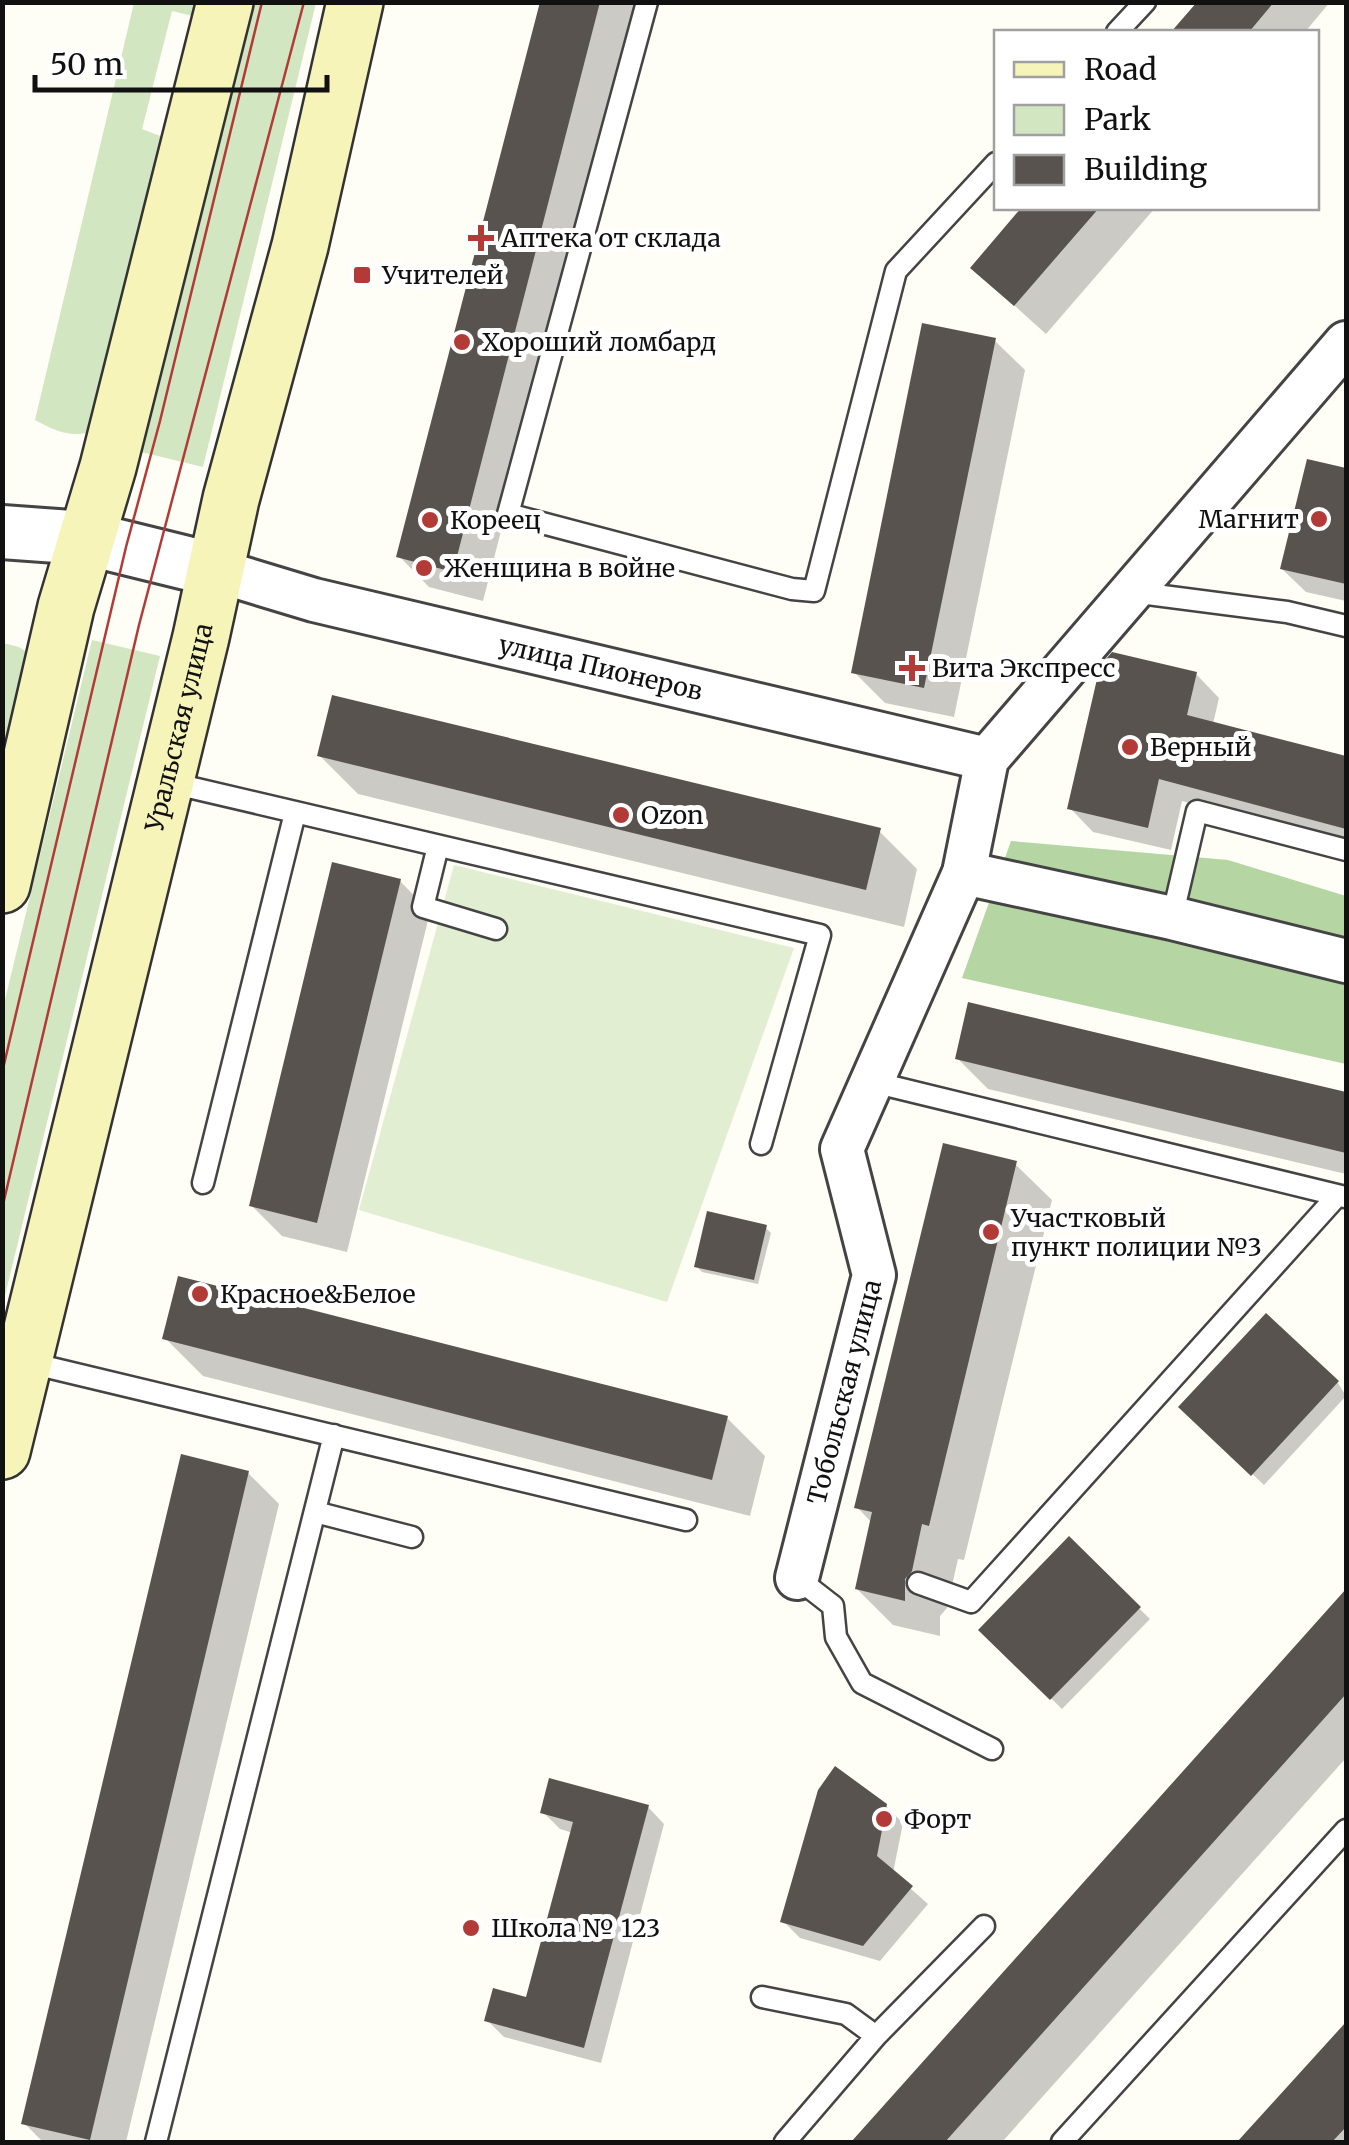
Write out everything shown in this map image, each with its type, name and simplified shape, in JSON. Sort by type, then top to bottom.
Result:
[{"type":"main road","points":[[2,885],[85,538],[108,467],[226,2]]},
{"type":"main road","name":"Уральская улица","points":[[2,1451],[215,570],[300,246],[356,2]]},
{"type":"street","points":[[987,759],[1345,348]]},
{"type":"street","points":[[2,532],[85,538],[215,570]]},
{"type":"street","name":"улица Пионеров","points":[[215,570],[333,605],[987,759]]},
{"type":"street","name":"Тобольская улица","points":[[796,1578],[874,1275],[842,1150],[964,873],[987,759]]},
{"type":"street","points":[[964,873],[1172,918],[1346,962]]},
{"type":"lane","points":[[647,2],[508,514],[792,589],[814,591],[896,270],[994,164]]},
{"type":"lane","points":[[1120,30],[1145,2]]},
{"type":"lane","points":[[1132,592],[1286,612],[1346,626]]},
{"type":"lane","points":[[166,781],[820,935],[761,1144]]},
{"type":"lane","points":[[1172,918],[1197,811],[1346,850]]},
{"type":"lane","points":[[204,1182],[295,813]]},
{"type":"lane","points":[[438,846],[423,908],[496,929]]},
{"type":"lane","points":[[873,1082],[1342,1197],[971,1602],[918,1583]]},
{"type":"lane","points":[[24,1361],[686,1520]]},
{"type":"lane","points":[[156,2142],[334,1436]]},
{"type":"lane","points":[[314,1512],[412,1536]]},
{"type":"lane","points":[[796,1578],[833,1606],[836,1637],[862,1683],[992,1748]]},
{"type":"lane","points":[[1062,2142],[1346,1830]]},
{"type":"lane","points":[[785,2142],[876,2036],[984,1926]]},
{"type":"lane","points":[[762,1997],[846,2014],[876,2036]]},
{"type":"green space","points":[[134,3],[205,3],[201,18],[172,11],[142,129],[168,139],[105,427],[70,434],[35,420]]},
{"type":"green space","points":[[247,3],[316,3],[203,467],[137,451]]},
{"type":"green space","points":[[92,640],[160,656],[3,1304],[3,1008]]},
{"type":"green space","points":[[3,643],[28,653],[3,800]]},
{"type":"green space","points":[[1011,841],[1228,860],[1346,896],[1346,1064],[962,978]]},
{"type":"green space","points":[[454,865],[794,948],[667,1302],[359,1210]]},
{"type":"building","points":[[540,2],[600,2],[453,572],[396,557]]},
{"type":"building","points":[[1197,2],[1274,2],[1251,30],[1173,30]]},
{"type":"building","points":[[1019,210],[1097,210],[1014,306],[970,268]]},
{"type":"building","points":[[922,323],[996,338],[924,688],[851,673]]},
{"type":"building","name":"Магнит","points":[[1307,459],[1346,468],[1346,584],[1280,569]]},
{"type":"building","points":[[1112,652],[1197,672],[1187,715],[1346,756],[1346,829],[1159,779],[1148,828],[1067,809],[1100,666]]},
{"type":"building","points":[[332,695],[881,828],[866,890],[317,756]]},
{"type":"building","points":[[332,862],[401,879],[317,1223],[249,1206]]},
{"type":"building","points":[[968,1002],[1346,1092],[1346,1153],[955,1059]]},
{"type":"building","points":[[943,1143],[1017,1161],[929,1526],[922,1524],[912,1571],[905,1579],[905,1601],[855,1589],[872,1512],[854,1508]]},
{"type":"building","points":[[707,1211],[767,1225],[754,1280],[694,1267]]},
{"type":"building","points":[[178,1276],[728,1416],[712,1480],[162,1339]]},
{"type":"building","points":[[1266,1313],[1339,1381],[1251,1476],[1178,1407]]},
{"type":"building","points":[[181,1454],[249,1471],[90,2140],[21,2124]]},
{"type":"building","points":[[1069,1536],[1141,1607],[1050,1700],[978,1630]]},
{"type":"building","points":[[1346,1589],[1346,1694],[945,2142],[851,2142]]},
{"type":"building","points":[[835,1766],[887,1804],[877,1856],[913,1886],[863,1946],[780,1922],[818,1790]]},
{"type":"building","points":[[549,1778],[649,1805],[584,2048],[484,2021],[493,1988],[526,1997],[573,1822],[540,1813]]},
{"type":"building","points":[[1346,2022],[1346,2127],[1332,2142],[1237,2142]]},
{"type":"tram line","points":[[2,1073],[126,547],[262,2]]},
{"type":"tram line","points":[[2,1209],[139,625],[304,2]]},
{"type":"place","name":"Аптека от склада","points":[[481,238]]},
{"type":"place","name":"Учителей","points":[[362,275]]},
{"type":"place","name":"Хороший ломбард","points":[[462,342]]},
{"type":"place","name":"Магнит","points":[[1319,519]]},
{"type":"place","name":"Кореец","points":[[430,520]]},
{"type":"place","name":"Женщина в войне","points":[[424,568]]},
{"type":"place","name":"Вита Экспресс","points":[[912,668]]},
{"type":"place","name":"Верный","points":[[1130,747]]},
{"type":"place","name":"Ozon","points":[[621,815]]},
{"type":"place","name":"Участковый пункт полиции №3","points":[[991,1232]]},
{"type":"place","name":"Красное&Белое","points":[[200,1294]]},
{"type":"place","name":"Форт","points":[[884,1819]]},
{"type":"place","name":"Школа № 123","points":[[471,1928]]}]
